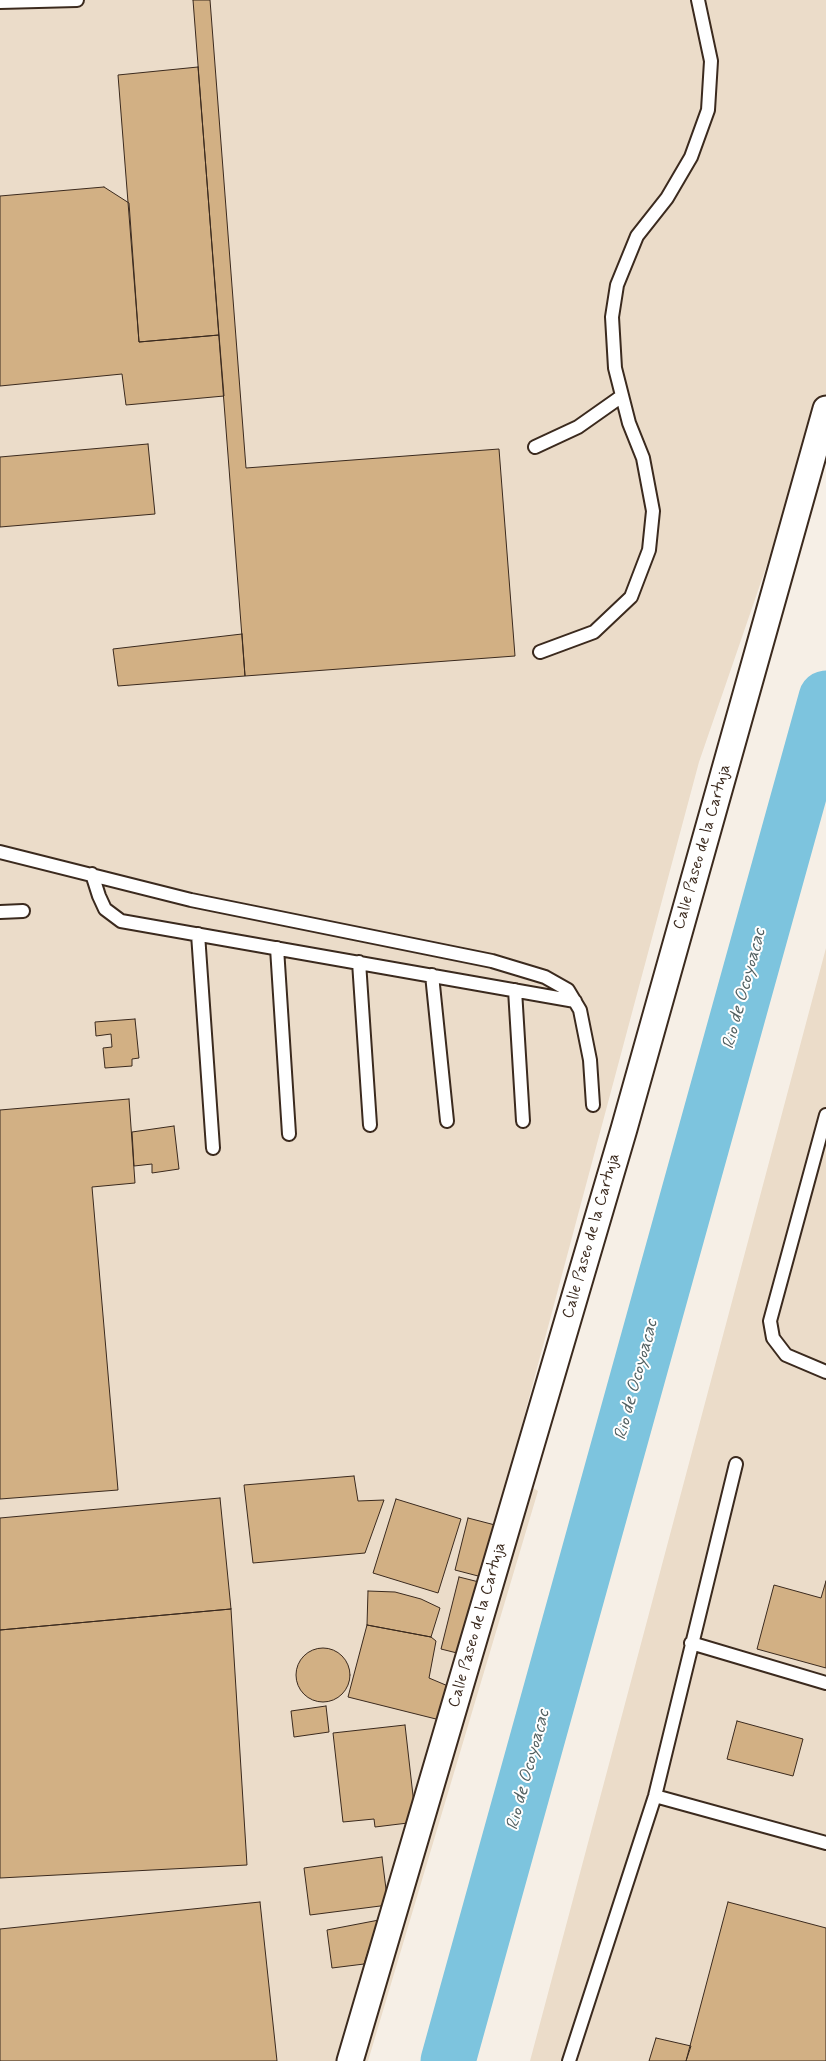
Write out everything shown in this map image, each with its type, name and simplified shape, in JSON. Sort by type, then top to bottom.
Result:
[{"type":"street","name":"Calle Paseo de la Cartuja","points":[[350,2061],[626,1120],[826,409]]},
{"type":"lane","points":[[0,2],[77,0]]},
{"type":"lane","points":[[540,652],[594,632],[625,603],[631,597],[649,550],[653,511],[643,458],[629,423],[615,368],[612,317],[617,285],[637,236],[667,198],[691,157],[708,110],[711,61],[698,0]]},
{"type":"lane","points":[[535,447],[578,427],[622,396]]},
{"type":"lane","points":[[0,852],[191,900],[492,961],[545,977],[568,990],[580,1010],[590,1060],[593,1105]]},
{"type":"lane","points":[[92,874],[105,908],[121,921],[575,1000]]},
{"type":"lane","points":[[0,912],[23,911]]},
{"type":"lane","points":[[198,934],[213,1148]]},
{"type":"lane","points":[[277,948],[289,1134]]},
{"type":"lane","points":[[358,962],[370,1125]]},
{"type":"lane","points":[[432,975],[447,1121]]},
{"type":"lane","points":[[515,990],[523,1121]]},
{"type":"lane","points":[[826,1115],[770,1321],[773,1338],[786,1355],[826,1372]]},
{"type":"lane","points":[[569,2061],[654,1796],[736,1464]]},
{"type":"lane","points":[[691,1643],[826,1683]]},
{"type":"lane","points":[[654,1796],[826,1843]]},
{"type":"shaded area","points":[[0,0],[826,0],[826,393],[699,762],[509,1473],[538,1491],[368,2061],[0,2061]]},
{"type":"shaded area","points":[[826,948],[826,2061],[530,2061]]},
{"type":"building","points":[[193,0],[210,0],[246,468],[499,449],[515,656],[245,676]]},
{"type":"building","points":[[198,67],[219,335],[139,342],[118,75]]},
{"type":"building","points":[[104,187],[129,203],[139,342],[219,335],[224,396],[126,405],[122,374],[0,386],[0,196]]},
{"type":"building","points":[[148,444],[155,514],[0,527],[0,457]]},
{"type":"building","points":[[242,634],[245,676],[118,686],[113,649]]},
{"type":"building","points":[[135,1019],[139,1058],[132,1059],[132,1066],[105,1068],[103,1048],[112,1047],[111,1034],[96,1036],[95,1022]]},
{"type":"building","points":[[129,1099],[135,1183],[92,1187],[118,1490],[0,1499],[0,1110]]},
{"type":"building","points":[[174,1126],[179,1169],[152,1173],[152,1164],[134,1166],[132,1132]]},
{"type":"building","points":[[354,1476],[358,1501],[384,1500],[365,1553],[253,1563],[244,1485]]},
{"type":"building","points":[[220,1498],[231,1609],[0,1630],[0,1518]]},
{"type":"building","points":[[396,1499],[461,1519],[438,1593],[373,1573]]},
{"type":"building","points":[[468,1518],[495,1525],[482,1577],[455,1570]]},
{"type":"building","points":[[459,1577],[479,1582],[461,1654],[441,1649]]},
{"type":"building","points":[[826,1581],[826,1668],[757,1649],[774,1585],[821,1598]]},
{"type":"building","points":[[368,1591],[395,1592],[421,1599],[440,1608],[431,1637],[367,1625]]},
{"type":"building","points":[[231,1609],[247,1865],[0,1878],[0,1630]]},
{"type":"building","points":[[367,1625],[431,1637],[436,1641],[429,1678],[448,1686],[440,1720],[348,1697]]},
{"type":"building","points":[[318,1648],[328,1648],[338,1652],[346,1660],[350,1675],[346,1690],[338,1698],[328,1702],[318,1702],[308,1698],[300,1690],[296,1680],[296,1670],[300,1660],[308,1652]]},
{"type":"building","points":[[326,1706],[329,1732],[294,1737],[291,1711]]},
{"type":"building","points":[[737,1721],[803,1739],[793,1776],[727,1759]]},
{"type":"building","points":[[405,1725],[416,1822],[375,1827],[374,1819],[343,1822],[333,1733]]},
{"type":"building","points":[[382,1857],[388,1905],[310,1915],[304,1868]]},
{"type":"building","points":[[260,1902],[277,2061],[0,2061],[0,1929]]},
{"type":"building","points":[[728,1902],[826,1928],[826,2061],[686,2061]]},
{"type":"building","points":[[379,1920],[364,1964],[332,1968],[327,1930]]},
{"type":"building","points":[[656,2038],[691,2046],[686,2061],[649,2061]]},
{"type":"waterway","name":"Rio de Ocoyoacac","points":[[448,2061],[826,698]]}]
